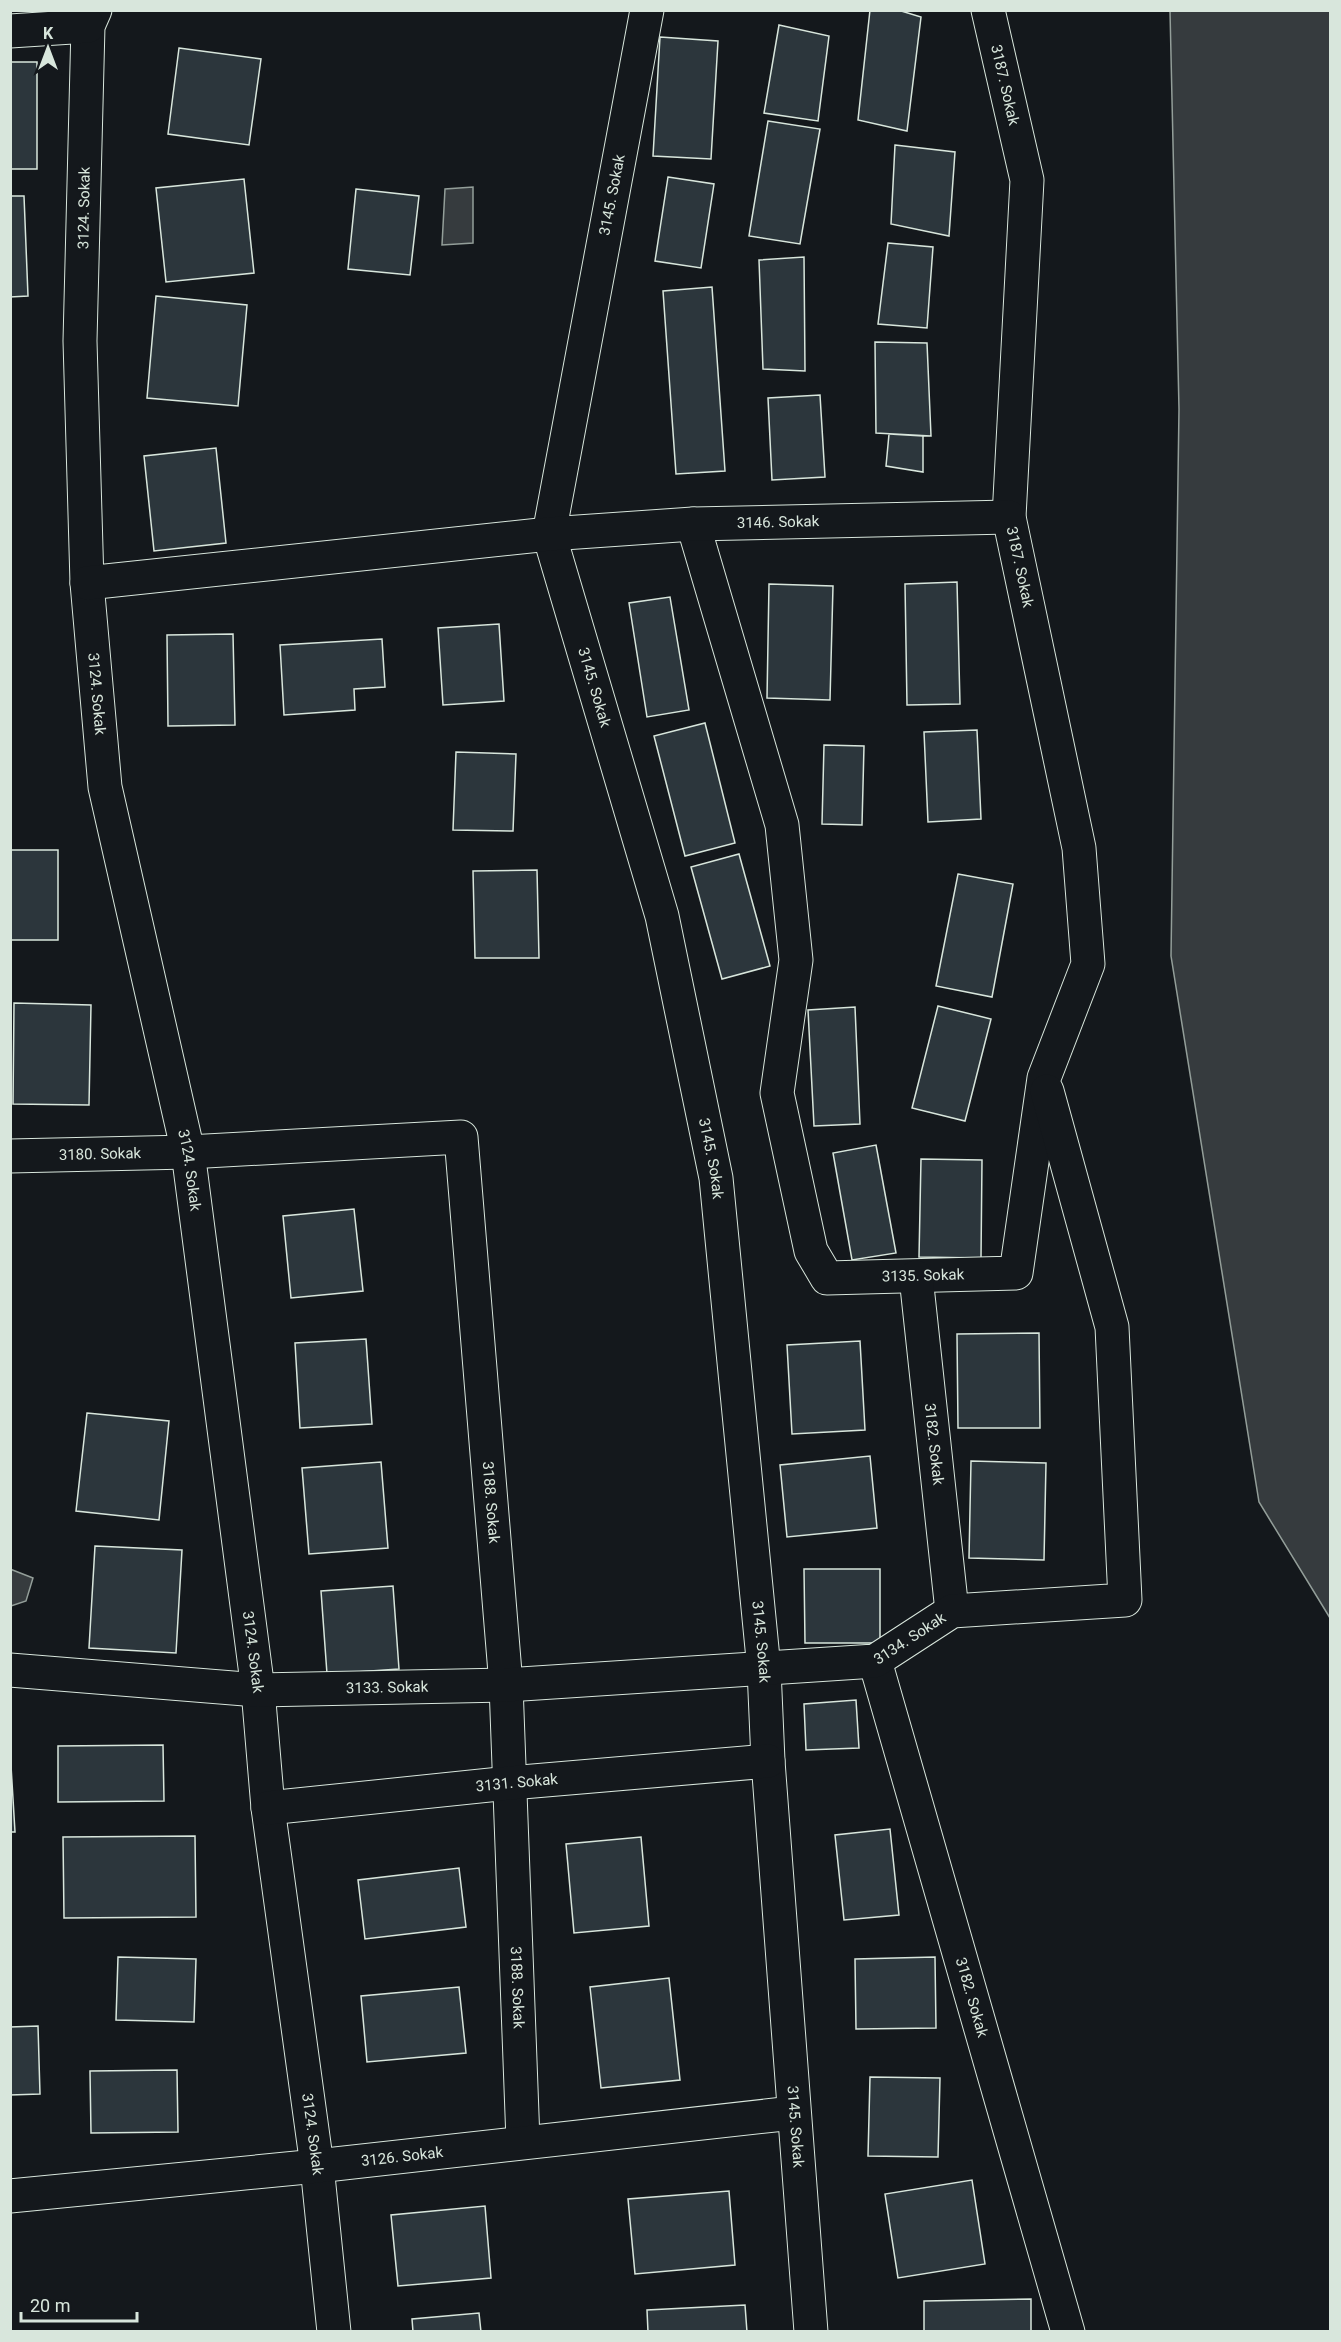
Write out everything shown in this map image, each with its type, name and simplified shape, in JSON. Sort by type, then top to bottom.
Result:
[{"type":"street","name":"3145. Sokak","points":[[647,10],[549,534],[662,916],[716,1178],[764,1669],[768,1761],[811,2331]]},
{"type":"street","name":"3187. Sokak","points":[[988,10],[1027,180],[1009,517],[1079,848],[1088,964],[1044,1078]]},
{"type":"street","points":[[10,31],[92,18]]},
{"type":"street","name":"3124. Sokak","points":[[92,18],[80,341],[87,583],[105,787],[188,1152],[258,1690],[268,1808],[317,2166],[334,2331]]},
{"type":"street","name":"3146. Sokak","points":[[87,583],[549,534],[693,524],[1009,517]]},
{"type":"street","name":"3135. Sokak","points":[[693,524],[782,825],[796,960],[777,1093],[810,1251],[826,1278],[1016,1273],[1044,1078]]},
{"type":"street","name":"3134. Sokak","points":[[764,1669],[875,1661],[952,1611],[1125,1600],[1112,1327],[1044,1078]]},
{"type":"street","name":"3188. Sokak","points":[[188,1152],[461,1137],[506,1685],[524,2141]]},
{"type":"street","name":"3180. Sokak","points":[[10,1156],[188,1152]]},
{"type":"street","name":"3182. Sokak","points":[[916,1277],[952,1611]]},
{"type":"street","name":"3182. Sokak","points":[[875,1661],[1068,2331]]},
{"type":"street","name":"3133. Sokak","points":[[10,1670],[258,1690],[506,1685],[764,1669]]},
{"type":"street","name":"3131. Sokak","points":[[268,1808],[510,1783],[768,1761]]},
{"type":"street","name":"3126. Sokak","points":[[10,2196],[317,2166],[524,2141],[793,2113]]},
{"type":"shaded area","points":[[1170,11],[1330,11],[1330,1618],[1259,1502],[1171,956],[1179,409]]},
{"type":"shaded area","points":[[473,187],[473,243],[442,245],[445,189]]},
{"type":"shaded area","points":[[10,1569],[33,1578],[26,1601],[11,1606]]},
{"type":"building","points":[[870,10],[898,10],[921,17],[907,131],[858,120]]},
{"type":"building","points":[[779,25],[829,36],[818,121],[764,113]]},
{"type":"building","points":[[660,37],[718,41],[711,159],[653,156]]},
{"type":"building","points":[[179,48],[261,59],[249,145],[168,134]]},
{"type":"building","points":[[10,62],[37,62],[37,169],[10,169]]},
{"type":"building","points":[[768,121],[820,129],[800,244],[749,236]]},
{"type":"building","points":[[895,145],[955,152],[949,236],[891,224]]},
{"type":"building","points":[[668,177],[714,184],[701,268],[655,261]]},
{"type":"building","points":[[244,179],[254,273],[166,282],[156,188]]},
{"type":"building","points":[[356,189],[419,196],[410,275],[348,269]]},
{"type":"building","points":[[10,196],[24,196],[28,296],[10,297]]},
{"type":"building","points":[[888,243],[933,247],[927,328],[878,324]]},
{"type":"building","points":[[804,257],[805,371],[763,369],[759,260]]},
{"type":"building","points":[[712,287],[725,471],[676,474],[663,291]]},
{"type":"building","points":[[156,296],[247,305],[238,406],[147,398]]},
{"type":"building","points":[[875,342],[927,343],[931,436],[876,433]]},
{"type":"building","points":[[820,395],[825,477],[772,480],[768,398]]},
{"type":"building","points":[[889,434],[923,436],[923,472],[886,466]]},
{"type":"building","points":[[216,448],[226,543],[154,551],[144,456]]},
{"type":"building","points":[[957,582],[960,704],[907,705],[905,584]]},
{"type":"building","points":[[769,584],[833,586],[830,700],[767,698]]},
{"type":"building","points":[[670,597],[689,710],[647,717],[629,603]]},
{"type":"building","points":[[499,624],[504,701],[443,705],[438,628]]},
{"type":"building","points":[[233,634],[235,725],[168,726],[167,635]]},
{"type":"building","points":[[382,639],[385,687],[354,689],[355,710],[284,715],[280,645]]},
{"type":"building","points":[[705,723],[735,843],[685,856],[654,736]]},
{"type":"building","points":[[977,730],[981,819],[928,822],[924,732]]},
{"type":"building","points":[[824,745],[864,746],[862,825],[822,824]]},
{"type":"building","points":[[456,752],[516,754],[513,831],[453,830]]},
{"type":"building","points":[[10,850],[58,850],[58,940],[10,940]]},
{"type":"building","points":[[739,854],[770,966],[722,979],[691,867]]},
{"type":"building","points":[[537,870],[539,958],[475,958],[473,871]]},
{"type":"building","points":[[958,874],[1013,884],[992,997],[936,986]]},
{"type":"building","points":[[14,1003],[91,1005],[89,1105],[13,1104]]},
{"type":"building","points":[[938,1006],[991,1019],[965,1121],[912,1108]]},
{"type":"building","points":[[855,1007],[860,1124],[814,1126],[808,1010]]},
{"type":"building","points":[[876,1145],[896,1253],[852,1260],[833,1153]]},
{"type":"building","points":[[921,1159],[982,1160],[981,1258],[919,1257]]},
{"type":"building","points":[[354,1209],[363,1291],[291,1298],[283,1216]]},
{"type":"building","points":[[1039,1333],[1040,1428],[958,1428],[957,1334]]},
{"type":"building","points":[[366,1339],[372,1424],[300,1428],[295,1343]]},
{"type":"building","points":[[860,1341],[865,1430],[792,1434],[787,1345]]},
{"type":"building","points":[[87,1413],[169,1421],[159,1520],[76,1511]]},
{"type":"building","points":[[870,1456],[877,1528],[787,1537],[780,1465]]},
{"type":"building","points":[[971,1461],[1046,1463],[1044,1560],[969,1558]]},
{"type":"building","points":[[381,1462],[388,1548],[309,1554],[302,1468]]},
{"type":"building","points":[[95,1546],[182,1550],[176,1653],[89,1648]]},
{"type":"building","points":[[804,1569],[880,1569],[880,1643],[805,1643]]},
{"type":"building","points":[[393,1586],[399,1669],[327,1674],[321,1591]]},
{"type":"building","points":[[856,1700],[859,1748],[806,1750],[804,1704]]},
{"type":"building","points":[[163,1745],[164,1801],[58,1802],[58,1746]]},
{"type":"building","points":[[10,1749],[15,1832],[10,1832]]},
{"type":"building","points":[[890,1829],[899,1915],[844,1920],[835,1835]]},
{"type":"building","points":[[195,1836],[196,1917],[64,1918],[63,1837]]},
{"type":"building","points":[[641,1837],[649,1926],[574,1933],[566,1844]]},
{"type":"building","points":[[459,1868],[466,1927],[365,1939],[358,1880]]},
{"type":"building","points":[[118,1957],[196,1959],[194,2022],[116,2020]]},
{"type":"building","points":[[935,1957],[936,2028],[856,2029],[855,1959]]},
{"type":"building","points":[[669,1978],[680,2080],[601,2088],[590,1987]]},
{"type":"building","points":[[459,1987],[466,2053],[367,2062],[361,1996]]},
{"type":"building","points":[[38,2026],[40,2094],[10,2095],[10,2027]]},
{"type":"building","points":[[177,2070],[178,2132],[91,2133],[90,2071]]},
{"type":"building","points":[[870,2077],[940,2078],[938,2157],[868,2156]]},
{"type":"building","points":[[972,2180],[985,2264],[898,2278],[885,2194]]},
{"type":"building","points":[[729,2191],[735,2265],[635,2274],[628,2199]]},
{"type":"building","points":[[485,2206],[491,2278],[398,2286],[391,2215]]},
{"type":"building","points":[[1031,2299],[1031,2332],[924,2332],[924,2301]]},
{"type":"building","points":[[745,2305],[747,2332],[648,2332],[647,2310]]},
{"type":"building","points":[[479,2313],[481,2332],[413,2332],[412,2319]]}]
